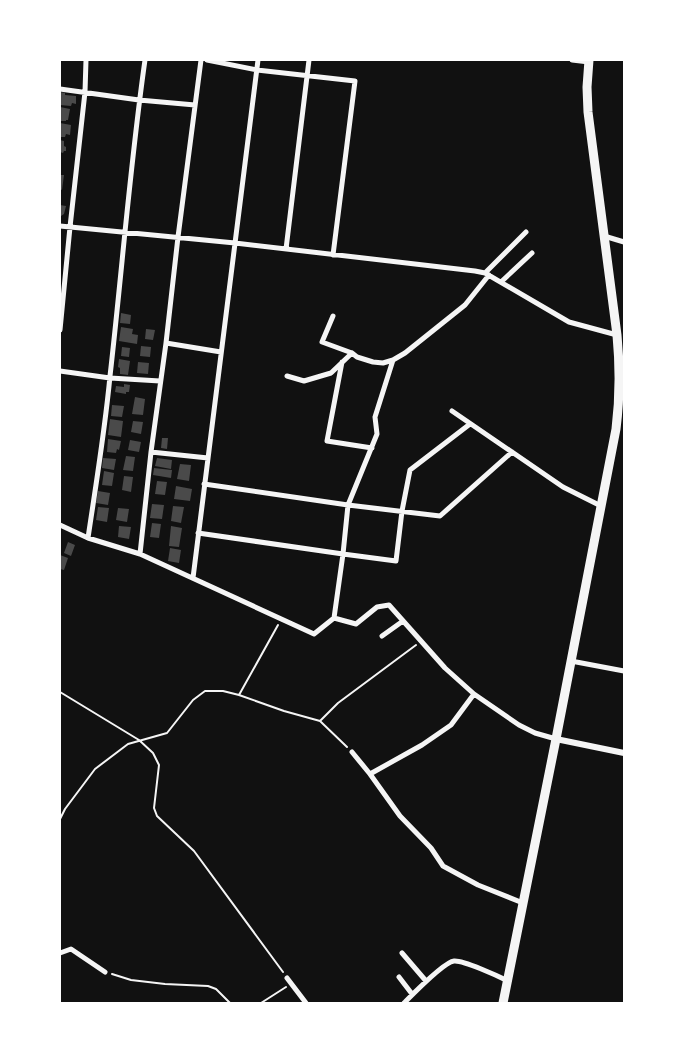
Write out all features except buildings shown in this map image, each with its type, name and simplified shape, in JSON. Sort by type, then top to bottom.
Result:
[{"type":"highway","points":[[503,1003],[616,429],[622,385],[588,112],[589,61]]},
{"type":"street","points":[[60,330],[85,92],[86,60]]},
{"type":"street","points":[[88,538],[110,378],[124,233],[145,60]]},
{"type":"street","points":[[140,554],[151,452],[201,60]]},
{"type":"street","points":[[207,60],[257,70],[355,81],[333,255]]},
{"type":"street","points":[[193,578],[258,60]]},
{"type":"street","points":[[286,249],[309,60]]},
{"type":"street","points":[[572,60],[589,61]]},
{"type":"street","points":[[60,89],[139,100],[195,105]]},
{"type":"street","points":[[60,226],[235,243],[476,271],[487,274],[569,322],[617,335]]},
{"type":"street","points":[[333,316],[322,342],[352,353],[356,357],[373,362],[383,363],[393,360],[405,353],[465,305],[487,274],[526,232]]},
{"type":"street","points":[[604,236],[624,242]]},
{"type":"street","points":[[501,282],[532,253]]},
{"type":"street","points":[[166,343],[221,352]]},
{"type":"street","points":[[287,376],[304,382],[331,373],[352,353]]},
{"type":"street","points":[[60,525],[88,538],[140,554],[314,634],[334,618],[348,505],[378,434],[375,417],[393,360]]},
{"type":"street","points":[[342,362],[327,441],[372,448]]},
{"type":"street","points":[[60,371],[110,378],[160,381]]},
{"type":"street","points":[[452,410],[563,488],[601,506]]},
{"type":"street","points":[[198,533],[396,561],[402,511],[410,470],[470,424]]},
{"type":"street","points":[[151,452],[208,458]]},
{"type":"street","points":[[204,484],[440,516],[512,452]]},
{"type":"street","points":[[334,618],[356,624],[377,607],[389,605],[445,668],[474,694],[519,725],[556,738],[624,752]]},
{"type":"street","points":[[382,636],[403,622]]},
{"type":"street","points":[[570,661],[624,671]]},
{"type":"street","points":[[370,774],[422,745],[451,725],[474,694]]},
{"type":"street","points":[[352,752],[400,816],[431,848],[443,866],[478,885],[523,903]]},
{"type":"street","points":[[60,953],[71,949],[105,972]]},
{"type":"street","points":[[402,954],[426,981]]},
{"type":"street","points":[[404,1003],[426,981],[455,960],[508,980]]},
{"type":"street","points":[[399,976],[412,994]]},
{"type":"street","points":[[288,978],[306,1003]]},
{"type":"path","points":[[239,695],[282,619]]},
{"type":"path","points":[[320,721],[338,703],[421,642]]},
{"type":"path","points":[[60,819],[65,809],[95,769],[128,744],[167,733],[193,700],[205,691],[239,695],[320,721],[352,752]]},
{"type":"path","points":[[60,692],[139,740],[153,752],[158,765],[154,808],[157,816],[194,851],[288,978]]},
{"type":"path","points":[[105,972],[131,980],[208,986],[216,989],[230,1003]]},
{"type":"path","points":[[261,1003],[292,984]]}]
